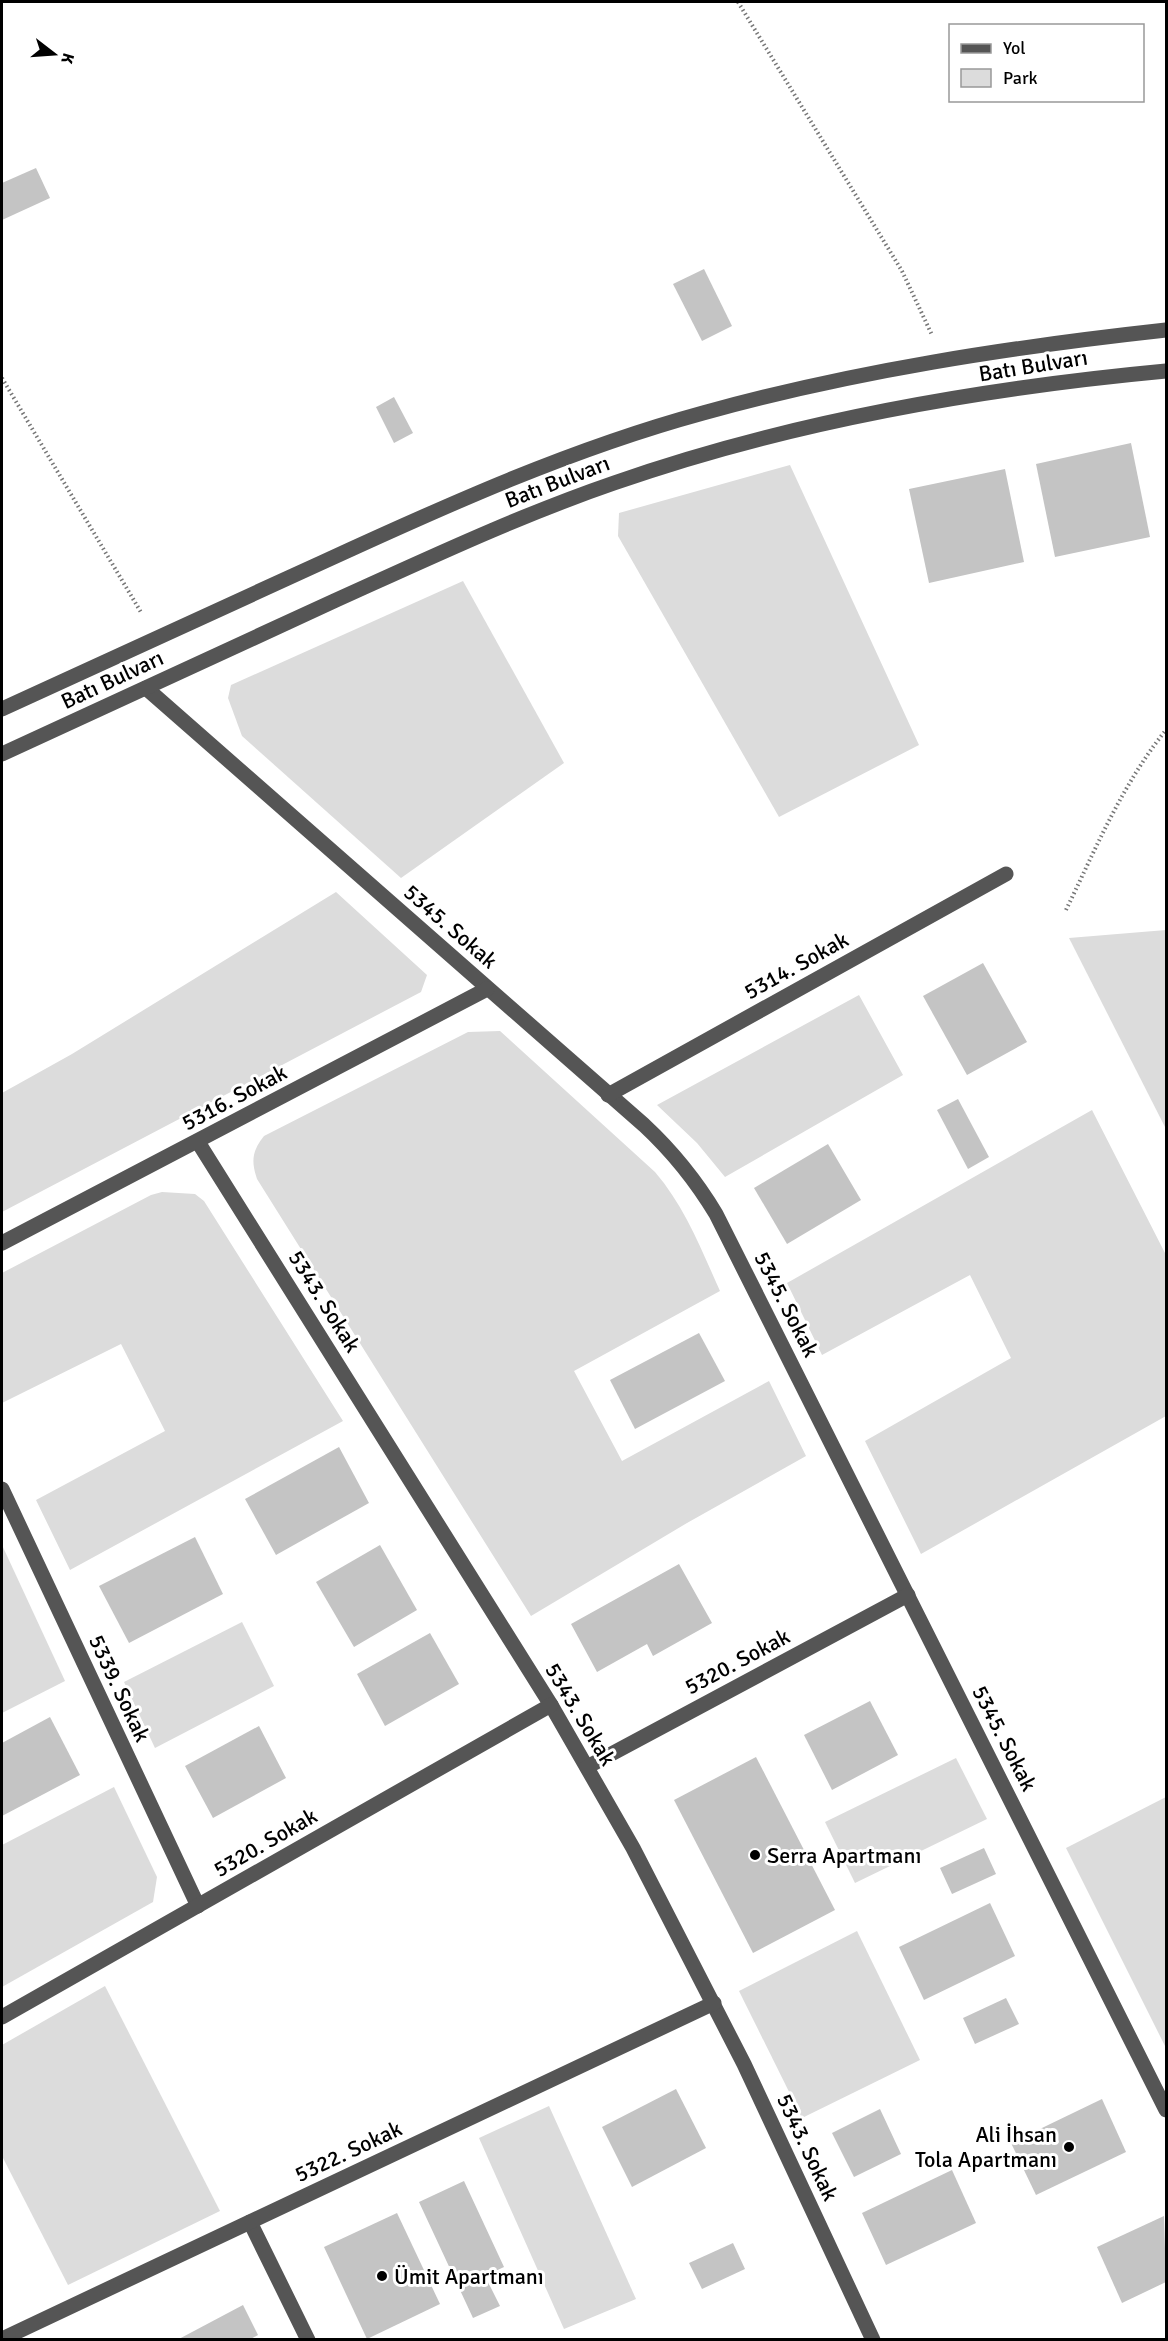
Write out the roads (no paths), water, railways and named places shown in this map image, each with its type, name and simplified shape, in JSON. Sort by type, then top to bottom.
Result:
[{"type":"street","name":"Batı Bulvarı","points":[[2,709],[474,493],[590,450],[702,413],[802,388],[945,361],[1167,330]]},
{"type":"street","name":"Batı Bulvarı","points":[[2,754],[490,530],[614,483],[710,453],[842,421],[987,394],[1101,377],[1167,371]]},
{"type":"street","name":"5345. Sokak","points":[[146,688],[673,1152],[694,1178],[716,1214],[1167,2110]]},
{"type":"street","name":"5314. Sokak","points":[[608,1095],[1006,874]]},
{"type":"street","name":"5316. Sokak","points":[[2,1243],[488,989]]},
{"type":"street","name":"5343. Sokak","points":[[198,1142],[551,1705],[633,1848],[714,2004],[873,2340]]},
{"type":"street","name":"5339. Sokak","points":[[2,1490],[198,1906]]},
{"type":"street","name":"5320. Sokak","points":[[586,1767],[908,1595]]},
{"type":"street","name":"5320. Sokak","points":[[2,2017],[551,1705]]},
{"type":"street","name":"5322. Sokak","points":[[2,2339],[714,2004]]},
{"type":"street","points":[[250,2222],[308,2340]]},
{"type":"place","name":"Serra Apartmanı","points":[[755,1855]]},
{"type":"place","name":"Ali İhsan Tola Apartmanı","points":[[1069,2147]]},
{"type":"place","name":"Ümit Apartmanı","points":[[382,2276]]}]
